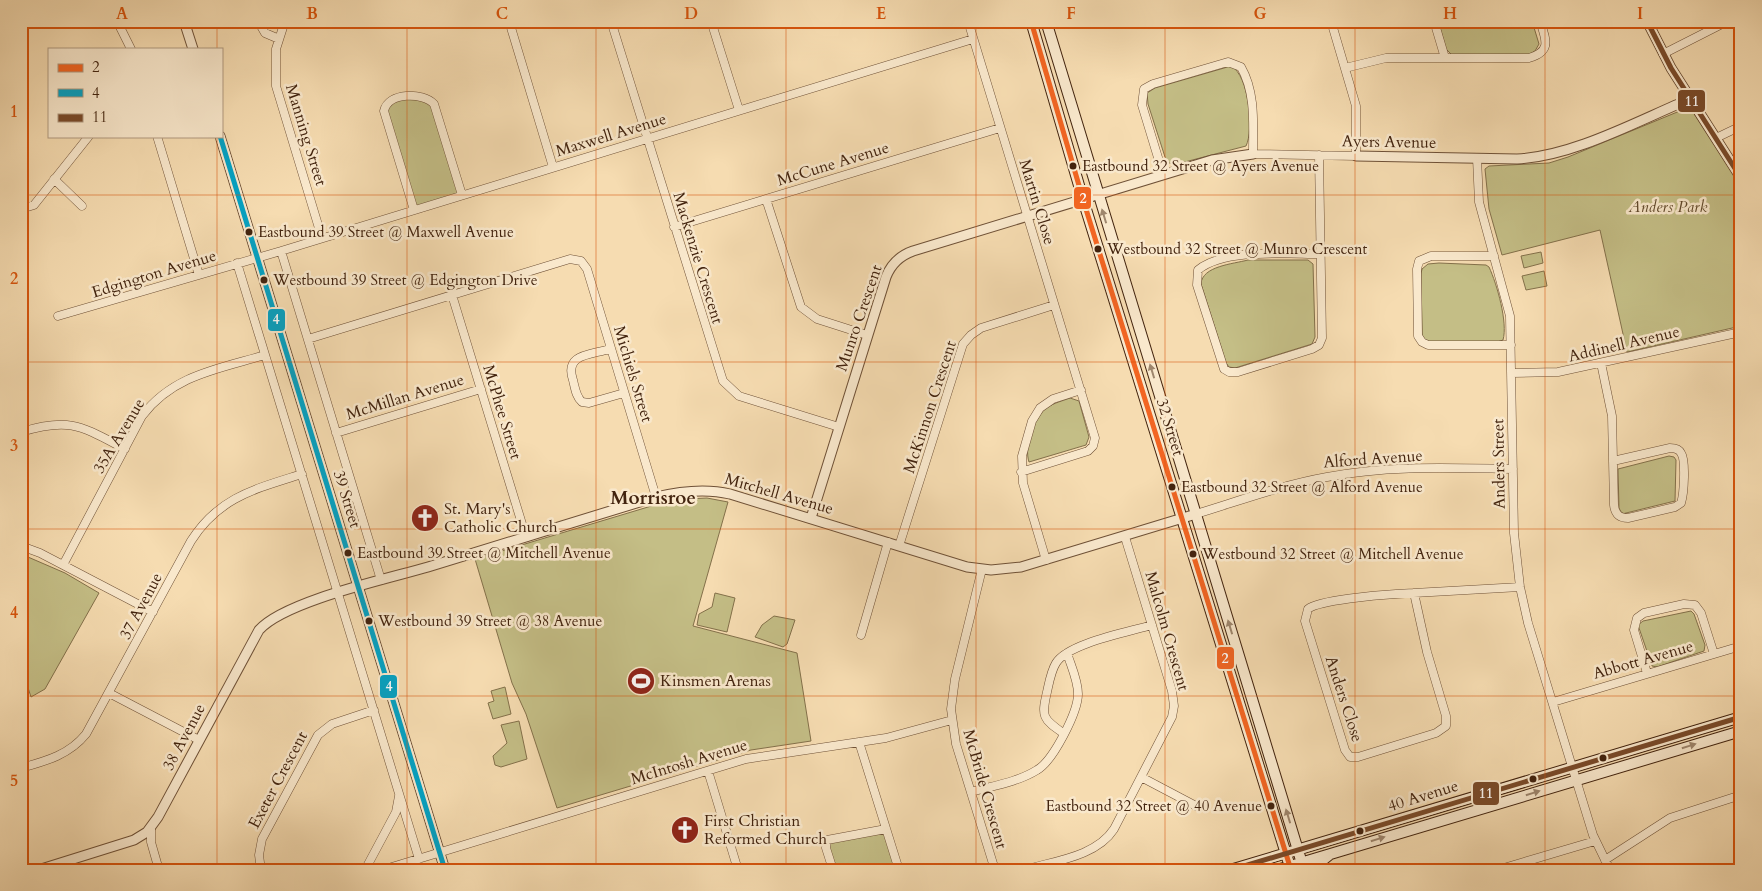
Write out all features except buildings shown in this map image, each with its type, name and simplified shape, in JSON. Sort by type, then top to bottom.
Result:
[{"type":"main road","name":"32 Street","points":[[1031,21],[1083,199],[1290,868]]},
{"type":"main road","name":"32 Street","points":[[1046,21],[1303,866]]},
{"type":"main road","name":"40 Avenue","points":[[1230,870],[1741,717]]},
{"type":"main road","name":"40 Avenue","points":[[1277,870],[1303,866],[1331,854],[1741,730]]},
{"type":"main road","points":[[1317,870],[1322,861],[1331,854]]},
{"type":"street","points":[[21,35],[22,21]]},
{"type":"street","points":[[117,21],[130,48]]},
{"type":"street","points":[[184,21],[193,48]]},
{"type":"street","points":[[258,21],[265,32],[279,39]]},
{"type":"street","name":"Manning Street","points":[[285,21],[279,39],[275,66],[276,86],[322,238]]},
{"type":"street","points":[[508,21],[553,167]]},
{"type":"street","name":"Mackenzie Crescent","points":[[611,21],[718,372],[726,386],[739,396],[839,427]]},
{"type":"street","points":[[711,21],[739,110]]},
{"type":"street","name":"Martin Close","points":[[968,21],[1094,433],[1093,446],[1084,452],[1021,472]]},
{"type":"street","points":[[1331,21],[1356,110],[1356,156]]},
{"type":"street","points":[[1434,21],[1445,58]]},
{"type":"street","points":[[1345,68],[1386,58],[1517,60],[1537,56],[1544,51],[1546,43],[1540,21]]},
{"type":"street","points":[[1647,21],[1663,54],[1741,178]]},
{"type":"street","points":[[1663,54],[1728,21]]},
{"type":"street","name":"Maxwell Avenue","points":[[257,257],[973,39]]},
{"type":"street","points":[[1163,174],[1142,105],[1144,89],[1153,84],[1228,62],[1241,67],[1251,98],[1254,116],[1253,154]]},
{"type":"street","points":[[414,210],[384,111],[387,102],[394,97],[425,98],[434,104],[462,195]]},
{"type":"street","name":"Ayers Avenue","points":[[1083,199],[1212,160],[1253,154],[1517,159],[1553,154],[1690,99]]},
{"type":"street","points":[[1716,138],[1741,126]]},
{"type":"street","name":"McCune Avenue","points":[[674,227],[1000,128]]},
{"type":"street","points":[[21,209],[34,205],[87,138]]},
{"type":"street","points":[[158,138],[199,275]]},
{"type":"street","name":"39 Street","points":[[221,138],[445,870]]},
{"type":"street","points":[[1319,156],[1322,338],[1319,345],[1238,372],[1226,370],[1221,363],[1197,285],[1198,270],[1204,266],[1245,254],[1320,254]]},
{"type":"street","name":"Anders Street","points":[[1478,158],[1479,202],[1509,308],[1512,373],[1514,544],[1520,587],[1528,623],[1595,840],[1610,870]]},
{"type":"street","points":[[54,179],[82,206]]},
{"type":"street","points":[[766,199],[801,307],[817,319],[868,335]]},
{"type":"street","name":"Munro Crescent","points":[[811,518],[889,270],[900,258],[913,252],[1083,199]]},
{"type":"street","name":"39 Street","points":[[281,251],[381,580]]},
{"type":"street","points":[[1494,256],[1431,256],[1419,261],[1417,269],[1418,336],[1428,346],[1511,345]]},
{"type":"street","name":"Edgington Avenue","points":[[58,316],[257,257]]},
{"type":"street","name":"Michiels Street","points":[[452,295],[570,259],[581,260],[587,269],[656,497]]},
{"type":"street","points":[[237,264],[419,859]]},
{"type":"street","points":[[308,339],[452,295]]},
{"type":"street","name":"McPhee Street","points":[[452,295],[526,537]]},
{"type":"street","name":"McKinnon Crescent","points":[[899,546],[963,344],[971,334],[981,328],[1054,305]]},
{"type":"street","name":"Addinell Avenue","points":[[1512,373],[1558,372],[1741,332]]},
{"type":"street","points":[[610,349],[576,359],[570,366],[578,397],[585,403],[624,392]]},
{"type":"street","name":"35A Avenue","points":[[63,565],[142,416],[169,389],[188,378],[265,355]]},
{"type":"street","points":[[1601,363],[1612,408],[1613,460],[1614,508],[1618,516],[1628,518],[1680,505],[1683,497],[1683,461],[1682,453],[1677,449],[1670,448],[1613,460]]},
{"type":"street","name":"McMillan Avenue","points":[[336,433],[481,389]]},
{"type":"street","points":[[1046,560],[1021,472],[1023,451],[1037,411],[1053,399],[1081,390]]},
{"type":"street","points":[[21,432],[50,425],[72,425],[90,430],[125,449]]},
{"type":"street","name":"Alford Avenue","points":[[1182,519],[1294,484],[1338,475],[1380,470],[1513,469]]},
{"type":"street","name":"37 Avenue","points":[[21,768],[59,756],[77,745],[90,728],[191,541],[206,520],[227,502],[241,494],[302,474]]},
{"type":"street","name":"Mitchell Avenue","points":[[338,594],[656,497],[693,490],[722,492],[982,570],[1011,569],[1182,519]]},
{"type":"street","name":"Malcolm Crescent","points":[[1024,870],[1087,851],[1104,841],[1114,829],[1167,729],[1174,706],[1172,691],[1125,536]]},
{"type":"street","points":[[861,636],[888,542]]},
{"type":"street","points":[[21,546],[34,550],[152,612]]},
{"type":"street","name":"McBride Crescent","points":[[982,570],[952,696],[952,720],[956,744],[995,870]]},
{"type":"street","name":"Anders Close","points":[[1414,593],[1427,652],[1446,716],[1446,726],[1436,733],[1358,757],[1350,756],[1345,750],[1311,639],[1305,618],[1306,611],[1318,604],[1380,595],[1414,593],[1520,587]]},
{"type":"street","name":"38 Avenue","points":[[38,870],[134,840],[150,828],[252,640],[264,625],[284,611],[338,594]]},
{"type":"street","points":[[1647,673],[1634,626],[1637,618],[1644,613],[1688,603],[1695,605],[1701,613],[1714,654]]},
{"type":"street","points":[[1063,733],[1048,722],[1043,710],[1054,666],[1067,653],[1152,625]]},
{"type":"street","name":"Abbott Avenue","points":[[1553,702],[1741,646]]},
{"type":"street","points":[[971,792],[1030,774],[1040,768],[1049,758],[1076,708],[1078,693],[1067,653]]},
{"type":"street","points":[[110,693],[198,740]]},
{"type":"street","name":"Exeter Crescent","points":[[261,870],[259,855],[262,839],[314,740],[332,724],[374,710]]},
{"type":"street","name":"McIntosh Avenue","points":[[382,870],[756,756],[898,735],[952,720]]},
{"type":"street","points":[[859,742],[899,870]]},
{"type":"street","points":[[708,770],[738,870]]},
{"type":"street","points":[[1141,777],[1196,806]]},
{"type":"street","points":[[365,870],[394,816],[400,794]]},
{"type":"street","points":[[1605,860],[1670,818],[1741,795]]},
{"type":"street","points":[[150,828],[151,842],[159,870]]},
{"type":"street","points":[[833,870],[826,848],[827,840],[886,829]]},
{"type":"street","points":[[1497,870],[1595,840]]},
{"type":"green space","points":[[1438,21],[1532,21],[1539,44],[1535,51],[1528,55],[1453,56],[1446,49]]},
{"type":"green space","points":[[1231,66],[1237,71],[1246,91],[1250,128],[1246,146],[1177,164],[1169,163],[1165,157],[1148,104],[1147,93],[1155,88]]},
{"type":"green space","points":[[390,99],[429,100],[462,195],[414,210],[385,106]]},
{"type":"green space","name":"Anders Park","points":[[1687,108],[1691,109],[1741,186],[1741,326],[1627,352],[1600,230],[1502,255],[1489,209],[1485,169],[1489,166],[1549,163]]},
{"type":"green space","points":[[1541,252],[1543,263],[1524,268],[1521,256]]},
{"type":"green space","points":[[1248,260],[1308,260],[1313,264],[1315,337],[1312,344],[1235,368],[1229,367],[1226,363],[1201,284],[1203,278],[1212,270]]},
{"type":"green space","points":[[1428,264],[1486,265],[1489,267],[1503,314],[1503,340],[1497,342],[1431,343],[1425,341],[1422,335],[1421,274],[1422,269]]},
{"type":"green space","points":[[1544,271],[1547,286],[1526,290],[1522,276]]},
{"type":"green space","points":[[1070,398],[1079,401],[1089,437],[1086,445],[1029,462],[1030,435],[1040,415],[1049,406]]},
{"type":"green space","points":[[1669,456],[1674,457],[1676,460],[1675,501],[1622,514],[1619,508],[1618,469]]},
{"type":"green space","points":[[707,498],[728,502],[693,626],[797,653],[811,741],[751,750],[557,808],[526,714],[512,683],[475,559],[658,504],[685,499]]},
{"type":"green space","points":[[21,554],[65,573],[99,593],[45,689],[31,697],[21,666]]},
{"type":"green space","points":[[715,593],[735,598],[727,632],[697,625],[699,614],[712,607]]},
{"type":"green space","points":[[1691,611],[1694,614],[1705,645],[1704,651],[1657,667],[1652,666],[1638,625],[1643,621]]},
{"type":"green space","points":[[774,616],[795,620],[787,644],[783,647],[755,637],[762,625]]},
{"type":"green space","points":[[505,687],[511,714],[493,719],[488,703],[494,701],[491,691]]},
{"type":"green space","points":[[519,721],[527,759],[501,767],[495,765],[493,756],[507,743],[501,725]]},
{"type":"green space","points":[[886,829],[899,870],[833,870],[827,840]]},
{"type":"transit line","name":"2","points":[[1031,21],[1085,206],[1291,870]]},
{"type":"transit line","name":"11","points":[[1647,21],[1671,68],[1741,178]]},
{"type":"transit line","name":"4","points":[[221,138],[445,870]]},
{"type":"transit line","name":"11","points":[[1231,870],[1741,717]]},
{"type":"place","name":"Eastbound 32 Street @ Ayers Avenue","points":[[1073,166]]},
{"type":"place","name":"Eastbound 39 Street @ Maxwell Avenue","points":[[249,232]]},
{"type":"place","name":"Westbound 32 Street @ Munro Crescent","points":[[1098,249]]},
{"type":"place","name":"Westbound 39 Street @ Edgington Drive","points":[[264,280]]},
{"type":"place","name":"Eastbound 32 Street @ Alford Avenue","points":[[1172,487]]},
{"type":"place","name":"St. Mary's Catholic Church","points":[[425,518]]},
{"type":"place","name":"Eastbound 39 Street @ Mitchell Avenue","points":[[348,553]]},
{"type":"place","name":"Westbound 32 Street @ Mitchell Avenue","points":[[1193,554]]},
{"type":"place","name":"Westbound 39 Street @ 38 Avenue","points":[[369,621]]},
{"type":"place","name":"Kinsmen Arenas","points":[[641,681]]},
{"type":"place","name":"Eastbound 32 Street @ 40 Avenue","points":[[1271,806]]},
{"type":"place","name":"First Christian Reformed Church","points":[[685,830]]},
{"type":"district","name":"Morrisroe","points":[[653,498]]}]
